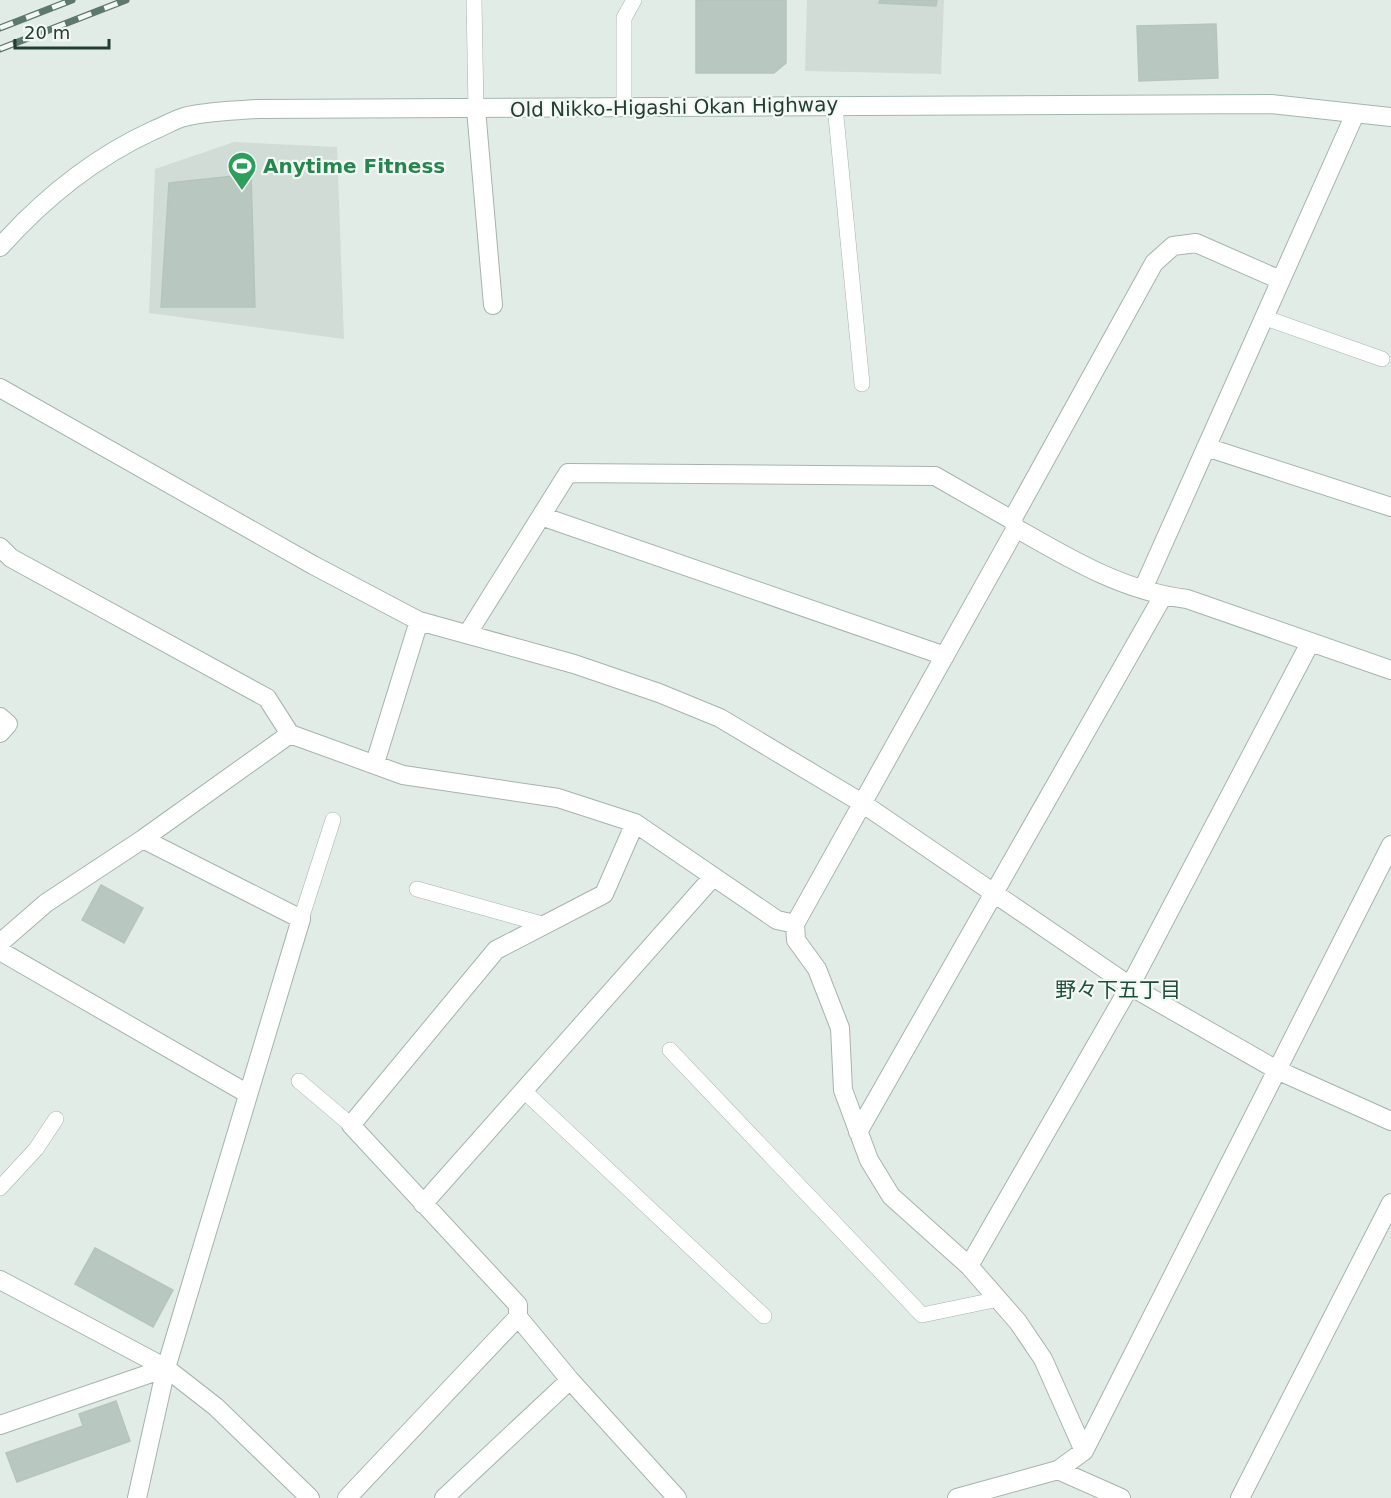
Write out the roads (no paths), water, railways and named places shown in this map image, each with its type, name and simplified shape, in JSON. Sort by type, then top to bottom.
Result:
[{"type":"street","name":"Old Nikko-Higashi Okan Highway","points":[[0,247],[31,214],[98,161],[139,137],[183,117],[257,109],[1271,104],[1391,117]]},
{"type":"street","points":[[476,109],[493,305]]},
{"type":"street","points":[[1143,589],[1278,279],[1355,114]]},
{"type":"street","points":[[1084,1451],[1043,1359],[999,1299],[969,1266],[891,1196],[869,1160],[843,1090],[840,1028],[817,969],[796,940],[795,924],[945,656],[1154,263],[1173,246],[1196,243],[1278,279]]},
{"type":"street","points":[[0,388],[313,565],[419,621],[468,633],[659,693],[710,714],[776,750],[862,803],[1130,986],[1277,1070],[1391,1121]]},
{"type":"street","points":[[1206,447],[1391,507]]},
{"type":"street","points":[[468,633],[568,473],[935,476],[1092,572],[1163,596],[1186,599],[1391,670]]},
{"type":"street","points":[[541,516],[945,656]]},
{"type":"street","points":[[0,547],[11,558],[267,698],[290,734],[403,775],[558,798],[635,823],[712,878],[777,920],[795,924]]},
{"type":"street","points":[[858,1132],[1163,596]]},
{"type":"street","points":[[375,763],[419,621]]},
{"type":"street","points":[[969,1266],[1130,986],[1310,643]]},
{"type":"street","points":[[0,717],[8,724],[0,733]]},
{"type":"street","points":[[0,943],[46,903],[143,839],[290,734]]},
{"type":"street","points":[[635,823],[604,894],[542,924],[496,950],[351,1125],[518,1305],[518,1317],[570,1380],[677,1498]]},
{"type":"street","points":[[137,1498],[166,1368],[301,919],[143,839]]},
{"type":"street","points":[[957,1498],[1058,1470],[1084,1451],[1391,845]]},
{"type":"street","points":[[423,1204],[712,878]]},
{"type":"street","points":[[0,951],[248,1094]]},
{"type":"street","points":[[1240,1498],[1391,1203]]},
{"type":"street","points":[[0,1280],[166,1368],[216,1407],[310,1498]]},
{"type":"street","points":[[346,1498],[518,1317]]},
{"type":"street","points":[[0,1425],[166,1368]]},
{"type":"street","points":[[444,1498],[570,1380]]},
{"type":"street","points":[[1058,1470],[1121,1498]]},
{"type":"lane","points":[[474,0],[476,109]]},
{"type":"lane","points":[[624,108],[624,18],[634,0]]},
{"type":"lane","points":[[835,106],[862,384]]},
{"type":"lane","points":[[1263,317],[1382,359]]},
{"type":"lane","points":[[301,919],[333,820]]},
{"type":"lane","points":[[417,889],[542,924]]},
{"type":"lane","points":[[670,1050],[922,1315],[999,1299]]},
{"type":"lane","points":[[299,1081],[351,1125]]},
{"type":"lane","points":[[523,1090],[764,1316]]},
{"type":"lane","points":[[0,1188],[36,1149],[56,1119]]},
{"type":"railway","points":[[0,28],[72,0]]},
{"type":"railway","points":[[0,49],[126,0]]},
{"type":"place","name":"Anytime Fitness","points":[[242,192]]},
{"type":"district","name":"野々下五丁目","points":[[1118,990]]}]
